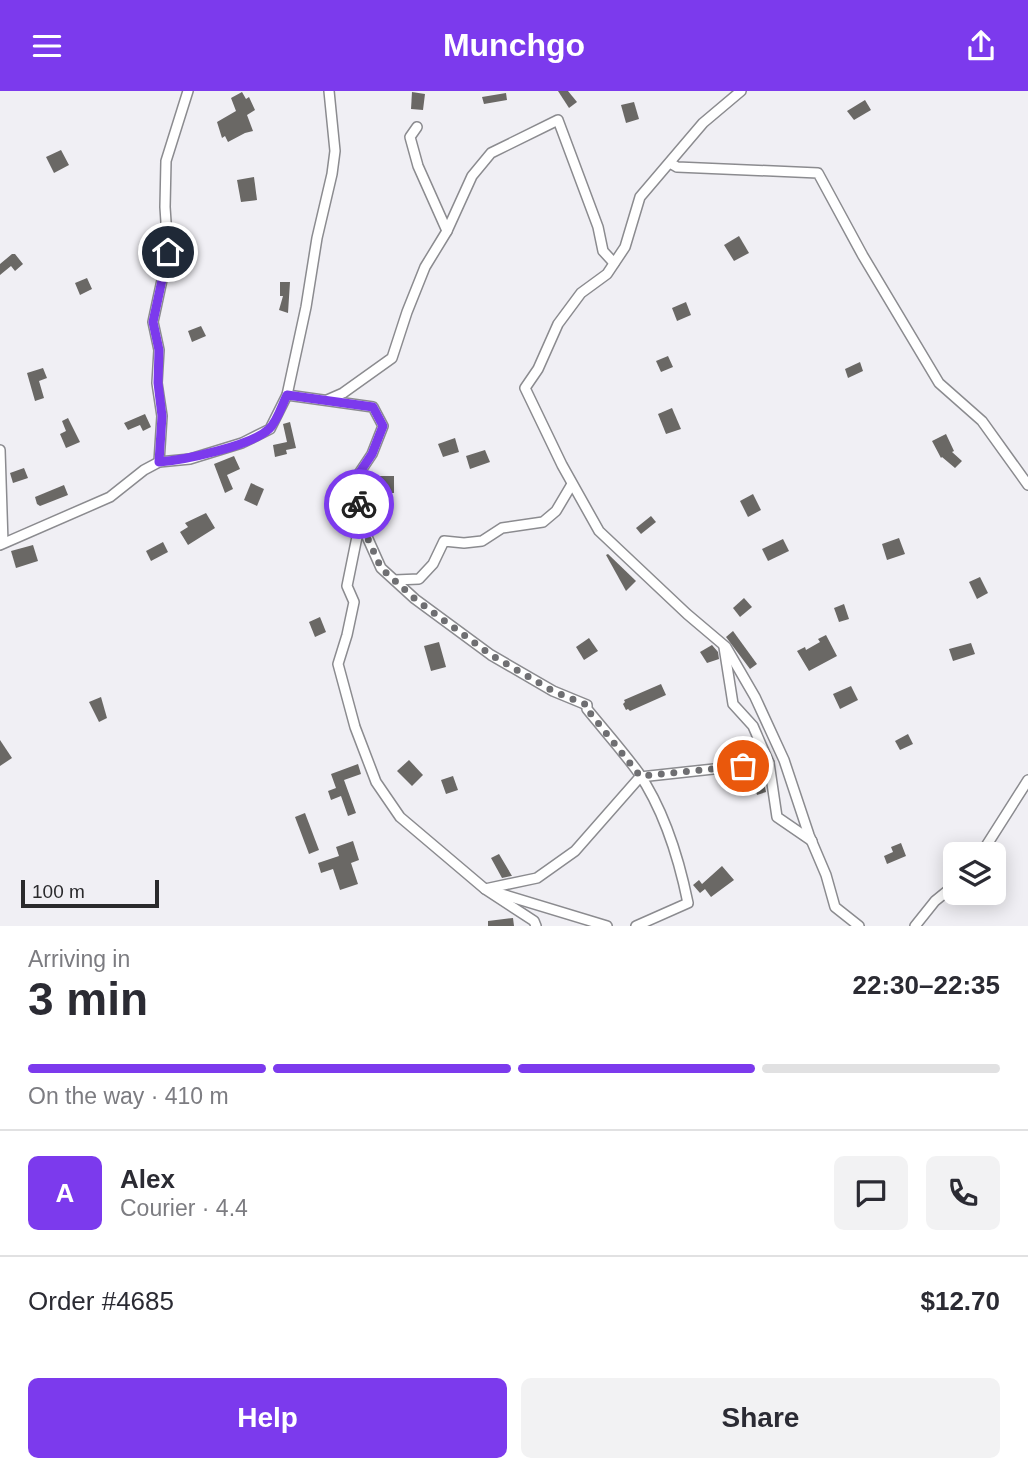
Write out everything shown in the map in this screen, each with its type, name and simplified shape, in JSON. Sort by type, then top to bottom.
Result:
[{"type":"street","points":[[159,462],[162,416],[158,383],[159,350],[153,322],[168,252],[166,161],[188,91]]},
{"type":"street","points":[[0,450],[2,544],[110,497],[144,470],[159,462],[190,459],[242,443],[270,429],[287,395],[332,174],[335,151],[329,91]]},
{"type":"street","points":[[741,91],[703,123],[640,197],[625,247],[607,274],[581,293],[558,324],[538,369],[525,388],[572,484],[599,531],[724,645],[755,697],[784,761],[811,841],[827,875],[835,907],[859,926]]},
{"type":"street","points":[[325,401],[343,393],[392,358],[425,267],[447,232],[472,176],[491,153],[558,120],[598,227],[603,251],[614,263]]},
{"type":"street","points":[[417,127],[410,137],[418,166],[447,232]]},
{"type":"street","points":[[670,163],[677,167],[818,173],[863,256],[939,383],[982,421],[1028,485]]},
{"type":"street","points":[[287,395],[373,407],[383,426],[372,454],[358,475],[359,519],[355,555],[347,586],[354,603],[338,664],[355,727],[376,782],[400,817],[485,889],[534,921],[536,926]]},
{"type":"street","points":[[393,579],[418,579],[433,564],[444,541],[482,541],[502,528],[543,522],[556,511],[572,484]]},
{"type":"street","points":[[359,519],[381,568],[393,579],[415,599],[491,655],[553,691],[587,705],[587,709],[640,776],[659,813],[682,874],[688,903],[636,926]]},
{"type":"street","points":[[724,645],[733,704],[753,726],[769,763],[777,817],[811,841]]},
{"type":"street","points":[[485,889],[537,878],[575,851],[640,776],[769,763]]},
{"type":"street","points":[[989,842],[1028,780]]},
{"type":"street","points":[[485,889],[607,926]]},
{"type":"street","points":[[915,926],[943,895]]},
{"type":"building","points":[[558,91],[568,91],[577,102],[569,108]]},
{"type":"building","points":[[242,92],[246,99],[249,97],[255,110],[247,115],[253,131],[228,142],[225,136],[222,138],[217,122],[236,111],[231,98]]},
{"type":"building","points":[[412,92],[425,94],[423,110],[411,109]]},
{"type":"building","points":[[506,93],[507,100],[484,104],[482,97]]},
{"type":"building","points":[[865,100],[871,110],[854,120],[847,111]]},
{"type":"building","points":[[634,102],[639,119],[626,123],[621,105]]},
{"type":"building","points":[[61,150],[69,165],[54,173],[46,157]]},
{"type":"building","points":[[254,177],[257,200],[241,202],[237,180]]},
{"type":"building","points":[[739,236],[749,253],[734,261],[724,245]]},
{"type":"building","points":[[12,254],[23,264],[15,271],[11,266],[0,275],[0,264]]},
{"type":"building","points":[[87,278],[92,289],[80,295],[75,283]]},
{"type":"building","points":[[280,282],[290,282],[288,313],[279,310],[283,296],[280,296]]},
{"type":"building","points":[[686,302],[691,315],[677,321],[672,308]]},
{"type":"building","points":[[201,326],[206,336],[192,342],[188,331]]},
{"type":"building","points":[[668,356],[673,367],[661,372],[656,361]]},
{"type":"building","points":[[860,362],[863,371],[848,378],[845,369]]},
{"type":"building","points":[[43,368],[47,378],[39,381],[44,398],[35,401],[27,373]]},
{"type":"building","points":[[672,408],[681,429],[666,434],[658,414]]},
{"type":"building","points":[[145,414],[151,427],[143,431],[140,425],[128,430],[124,423]]},
{"type":"building","points":[[68,418],[80,442],[66,448],[60,434],[66,431],[62,421]]},
{"type":"building","points":[[290,422],[296,448],[286,450],[287,454],[275,457],[273,445],[287,442],[283,424]]},
{"type":"building","points":[[946,434],[954,451],[952,452],[962,461],[955,468],[941,458],[932,441]]},
{"type":"building","points":[[455,438],[459,452],[443,457],[438,444]]},
{"type":"building","points":[[485,450],[490,462],[470,469],[466,456]]},
{"type":"building","points":[[234,456],[240,469],[227,475],[233,489],[225,493],[214,464]]},
{"type":"building","points":[[24,468],[28,478],[13,483],[10,473]]},
{"type":"building","points":[[378,476],[394,476],[394,493],[378,493]]},
{"type":"building","points":[[251,483],[264,489],[257,506],[244,500]]},
{"type":"building","points":[[64,485],[68,495],[40,506],[37,504],[35,497]]},
{"type":"building","points":[[753,494],[761,510],[748,517],[740,501]]},
{"type":"building","points":[[206,513],[215,528],[188,545],[180,532],[188,527],[185,523]]},
{"type":"building","points":[[651,516],[656,522],[641,534],[636,528]]},
{"type":"building","points":[[899,538],[905,554],[887,560],[882,544]]},
{"type":"building","points":[[783,539],[789,551],[768,561],[762,549]]},
{"type":"building","points":[[163,542],[168,552],[151,561],[146,551]]},
{"type":"building","points":[[33,545],[38,561],[16,568],[11,551]]},
{"type":"building","points":[[606,555],[636,581],[626,591]]},
{"type":"building","points":[[980,577],[988,593],[977,599],[969,582]]},
{"type":"building","points":[[744,598],[752,607],[740,617],[733,608]]},
{"type":"building","points":[[844,604],[849,619],[839,622],[834,608]]},
{"type":"building","points":[[320,617],[326,632],[315,637],[309,622]]},
{"type":"building","points":[[733,631],[757,664],[750,669],[726,637]]},
{"type":"building","points":[[826,635],[837,656],[809,671],[797,651],[805,647],[806,650]]},
{"type":"building","points":[[589,638],[598,651],[584,660],[576,647]]},
{"type":"building","points":[[439,642],[446,667],[431,671],[424,646]]},
{"type":"building","points":[[971,643],[975,654],[953,661],[949,649]]},
{"type":"building","points":[[712,645],[718,652],[719,659],[707,663],[700,652]]},
{"type":"building","points":[[661,684],[666,695],[630,711],[626,710],[624,700]]},
{"type":"building","points":[[851,686],[858,700],[840,709],[833,694]]},
{"type":"building","points":[[101,697],[107,718],[99,722],[89,702]]},
{"type":"building","points":[[908,734],[913,744],[900,750],[895,741]]},
{"type":"building","points":[[0,740],[12,758],[0,766]]},
{"type":"building","points":[[409,760],[423,775],[412,786],[397,771]]},
{"type":"building","points":[[358,764],[361,774],[344,780],[356,813],[348,816],[341,796],[331,800],[328,791],[336,788],[331,774]]},
{"type":"building","points":[[453,776],[458,790],[446,794],[441,780]]},
{"type":"building","points":[[763,777],[766,792],[757,795],[753,780]]},
{"type":"building","points":[[305,813],[319,850],[309,854],[295,817]]},
{"type":"building","points":[[353,841],[359,860],[351,863],[358,884],[340,890],[333,869],[321,873],[318,863],[339,856],[336,847]]},
{"type":"building","points":[[901,843],[906,856],[887,864],[884,856],[893,852],[891,847]]},
{"type":"building","points":[[499,854],[512,876],[502,878],[491,858]]},
{"type":"building","points":[[722,866],[734,880],[711,897],[705,889],[700,893],[693,885],[699,880],[702,884]]},
{"type":"building","points":[[513,918],[514,926],[488,926],[488,921]]},
{"type":"way so far","points":[[359,504],[359,519],[381,568],[415,599],[491,655],[553,691],[587,705],[587,709],[640,776],[743,766]]},
{"type":"route","points":[[168,252],[153,322],[159,350],[158,383],[162,416],[159,462],[190,459],[242,443],[270,429],[287,395],[373,407],[383,426],[372,454],[358,475],[359,504]]}]
